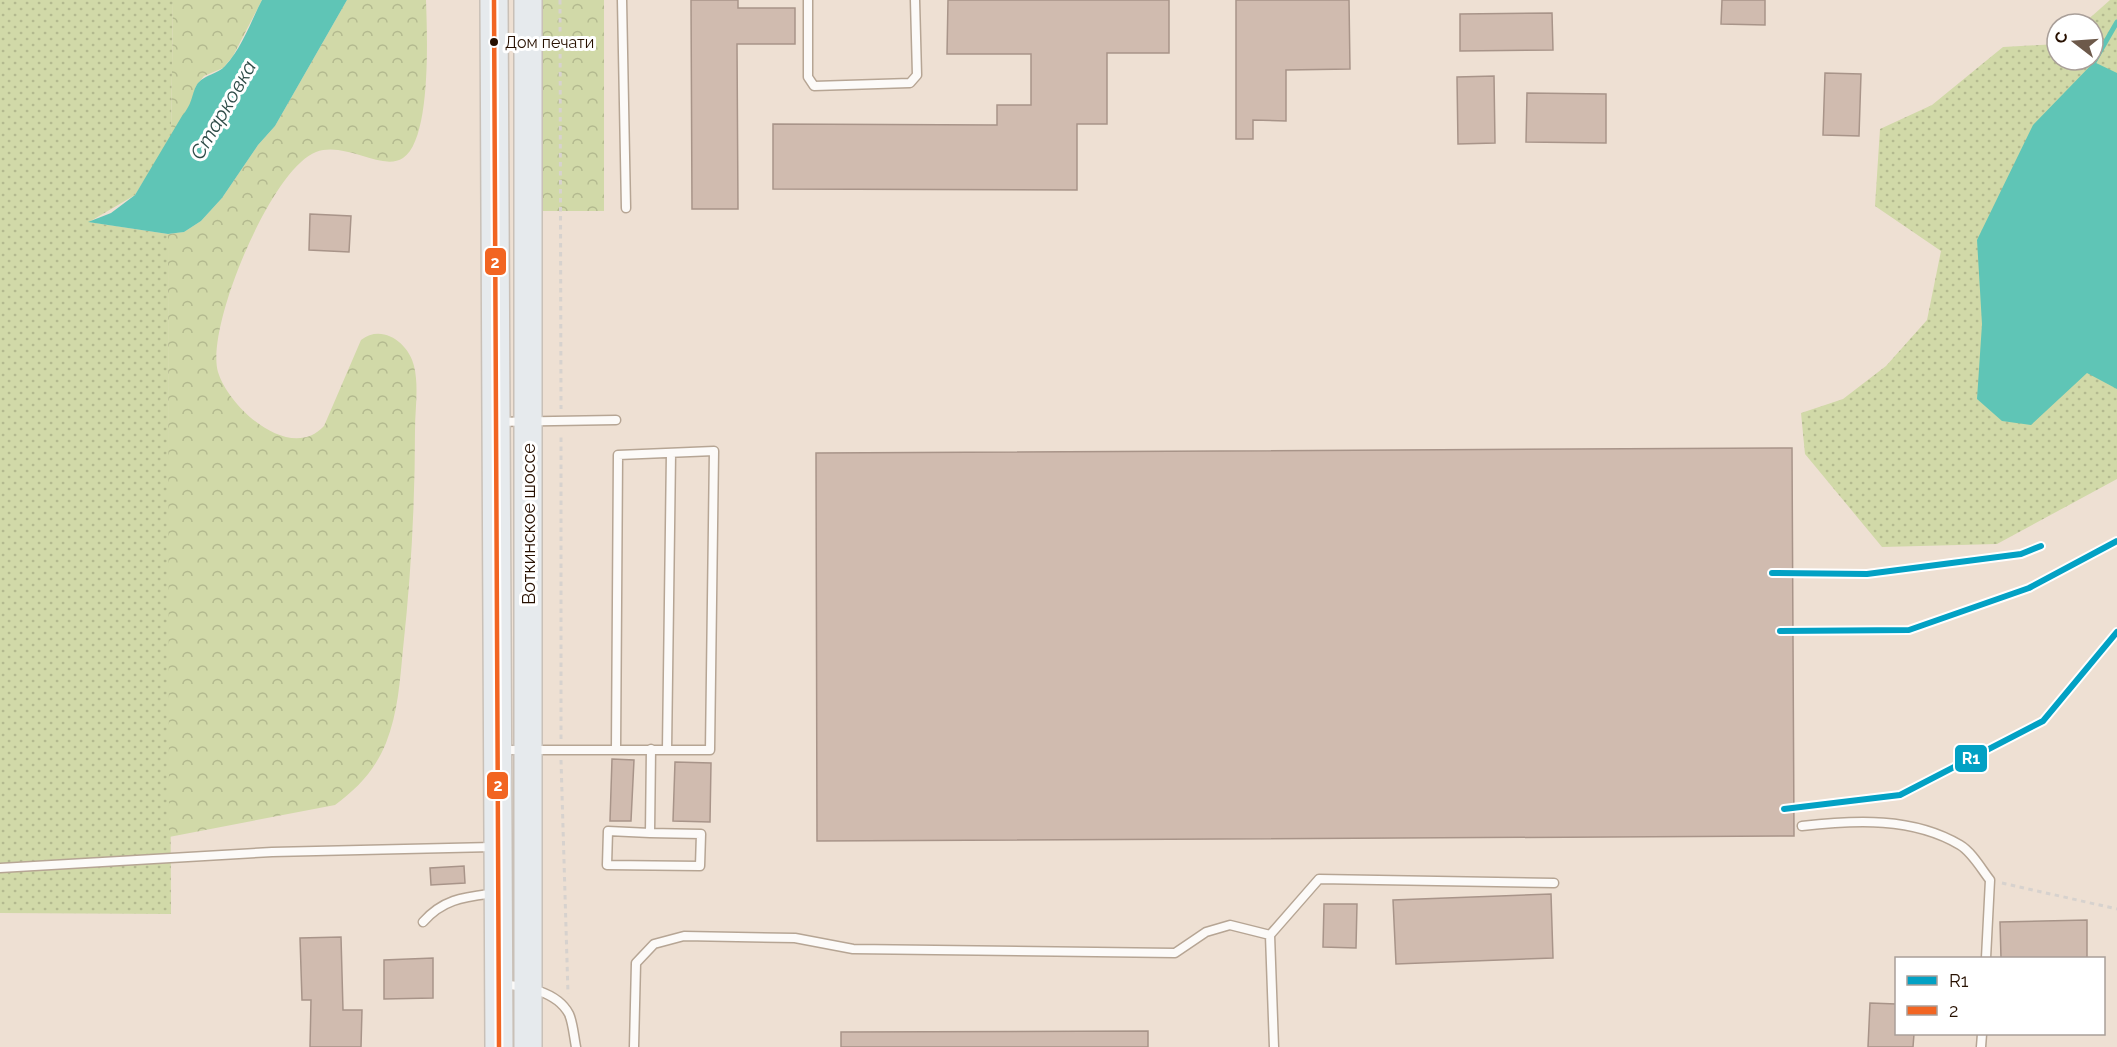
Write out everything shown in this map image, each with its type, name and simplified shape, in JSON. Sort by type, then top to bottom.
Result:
[{"type":"main road","name":"Воткинское шоссе","points":[[494,0],[495,422],[500,846],[499,1047]]},
{"type":"main road","name":"Воткинское шоссе","points":[[528,0],[528,1047]]},
{"type":"lane","points":[[622,0],[626,208]]},
{"type":"lane","points":[[808,0],[808,77],[814,87],[909,83],[916,75],[915,0]]},
{"type":"lane","points":[[495,422],[616,420]]},
{"type":"lane","points":[[499,750],[561,748],[667,750],[710,750],[714,451],[618,455],[616,749]]},
{"type":"lane","points":[[667,750],[671,453]]},
{"type":"lane","points":[[650,833],[651,749]]},
{"type":"lane","points":[[1802,826],[1841,822],[1908,824],[1962,846],[1990,880],[1986,957]]},
{"type":"lane","points":[[608,831],[650,833],[701,834],[700,866],[608,865],[608,831]]},
{"type":"lane","points":[[0,868],[272,852],[500,846]]},
{"type":"lane","points":[[1274,1047],[1270,934],[1319,879],[1554,883]]},
{"type":"lane","points":[[423,922],[435,908],[456,898],[500,893]]},
{"type":"lane","points":[[634,1047],[636,963],[654,944],[684,936],[795,938],[853,949],[1175,953],[1206,932],[1230,925],[1270,934]]},
{"type":"lane","points":[[500,984],[529,986],[550,997],[568,1013],[576,1047]]},
{"type":"path","points":[[560,0],[561,748],[568,1013]]},
{"type":"path","points":[[1990,880],[2117,909]]},
{"type":"green space","points":[[0,0],[173,0],[171,137],[135,195],[89,222],[168,234],[171,914],[0,913]]},
{"type":"green space","points":[[173,0],[262,0],[233,56],[223,68],[204,76],[196,86],[192,104],[171,137]]},
{"type":"green space","points":[[347,0],[426,0],[426,84],[419,130],[412,147],[403,158],[394,161],[374,159],[339,150],[327,150],[316,152],[298,165],[280,187],[262,217],[231,288],[217,351],[218,372],[234,401],[247,415],[278,435],[295,438],[310,436],[324,426],[361,340],[369,335],[386,335],[401,343],[407,350],[414,366],[417,390],[408,594],[396,708],[390,732],[377,762],[358,785],[335,805],[169,837],[168,234],[184,232],[201,221],[222,198],[258,145],[275,126]]},
{"type":"green space","points":[[537,0],[604,0],[604,211],[537,211]]},
{"type":"green space","points":[[2110,0],[2117,0],[2117,479],[1997,544],[1882,547],[1805,454],[1801,413],[1843,399],[1886,366],[1927,320],[1941,251],[1875,206],[1880,129],[1932,105],[2003,47],[2045,45],[2045,72],[2105,72],[2105,12],[2096,12]]},
{"type":"water","name":"Старковка","points":[[262,0],[347,0],[275,126],[258,145],[222,198],[201,221],[184,232],[168,234],[88,222],[111,213],[135,195],[189,106],[198,83],[222,69],[231,59]]},
{"type":"water","points":[[2105,67],[2117,73],[2117,389],[2087,373],[2031,425],[2002,421],[1977,399],[1982,324],[1977,240],[2033,125],[2084,72],[2105,72]]},
{"type":"building","points":[[691,0],[738,0],[738,8],[795,8],[795,44],[737,44],[738,209],[692,209]]},
{"type":"building","points":[[948,0],[1169,0],[1169,53],[1107,53],[1107,124],[1077,124],[1077,190],[773,189],[773,124],[997,125],[997,105],[1031,105],[1031,54],[947,54]]},
{"type":"building","points":[[1236,0],[1349,0],[1350,69],[1286,70],[1286,121],[1253,120],[1253,139],[1236,139]]},
{"type":"building","points":[[1722,0],[1765,0],[1765,25],[1721,24]]},
{"type":"building","points":[[1552,13],[1553,50],[1460,51],[1460,14]]},
{"type":"building","points":[[1825,73],[1861,74],[1859,136],[1823,135]]},
{"type":"building","points":[[1494,76],[1495,143],[1458,144],[1457,77]]},
{"type":"building","points":[[1527,93],[1606,94],[1606,143],[1526,142]]},
{"type":"building","points":[[310,214],[351,216],[349,252],[309,250]]},
{"type":"building","points":[[1792,448],[1794,836],[817,841],[816,453]]},
{"type":"building","points":[[612,759],[634,760],[631,821],[610,821]]},
{"type":"building","points":[[675,762],[711,763],[710,822],[673,821]]},
{"type":"building","points":[[464,866],[465,883],[431,885],[430,868]]},
{"type":"building","points":[[1551,894],[1553,958],[1396,964],[1393,900]]},
{"type":"building","points":[[1324,904],[1357,904],[1356,948],[1323,947]]},
{"type":"building","points":[[2087,920],[2087,957],[2001,957],[2000,922]]},
{"type":"building","points":[[341,937],[343,1010],[362,1010],[361,1047],[310,1047],[311,1000],[302,1000],[300,938]]},
{"type":"building","points":[[433,958],[433,998],[384,999],[384,960]]},
{"type":"building","points":[[1870,1003],[1895,1004],[1895,1035],[1914,1035],[1913,1047],[1868,1047]]},
{"type":"building","points":[[1148,1031],[1148,1047],[841,1047],[841,1032]]},
{"type":"waterway","points":[[2105,43],[2117,22]]},
{"type":"transit line","name":"2","points":[[494,0],[499,1047]]},
{"type":"transit line","name":"R1","points":[[1780,631],[1909,630],[2029,588],[2117,541]]},
{"type":"transit line","name":"R1","points":[[1772,573],[1867,574],[2021,554],[2041,546]]},
{"type":"transit line","name":"R1","points":[[1784,809],[1900,795],[2043,721],[2117,632]]},
{"type":"place","name":"Дом печати","points":[[494,42]]}]
